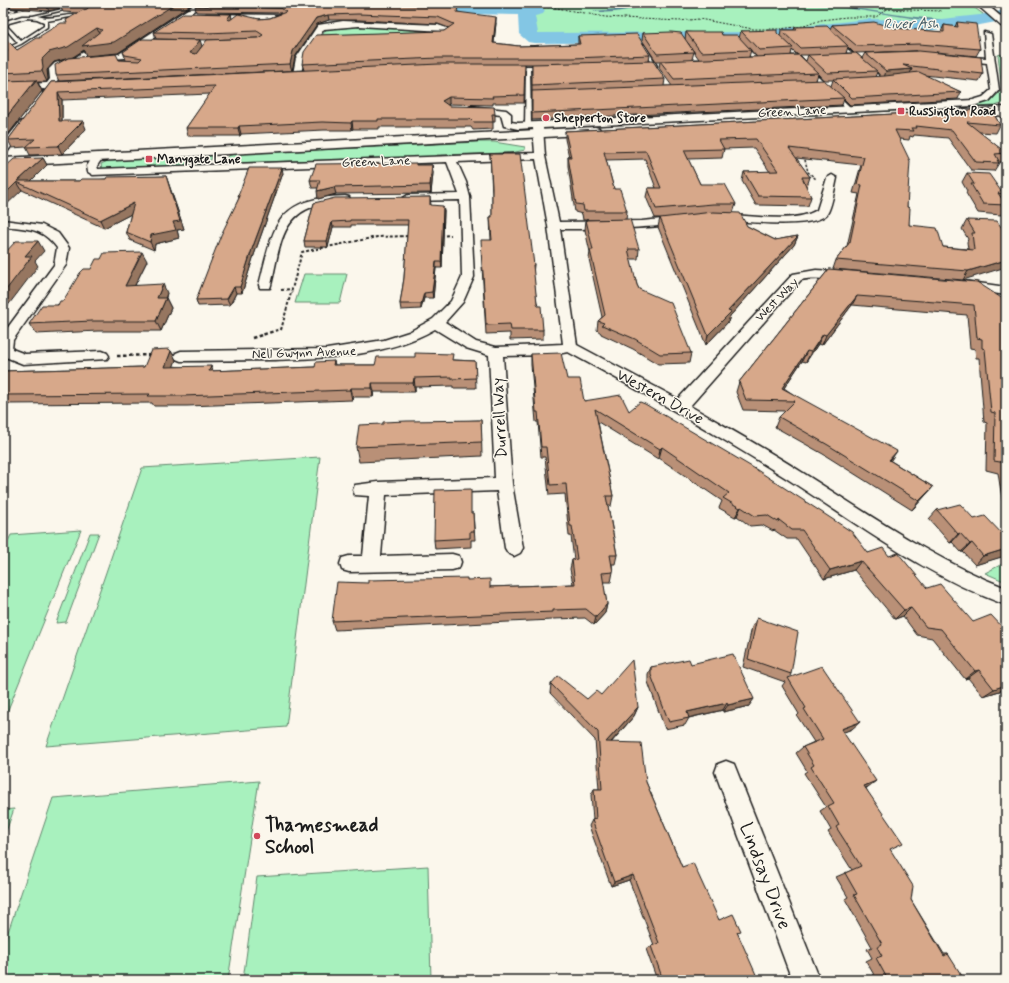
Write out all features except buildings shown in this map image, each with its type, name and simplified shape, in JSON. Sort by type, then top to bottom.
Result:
[{"type":"main road","points":[[985,4],[1003,20]]},
{"type":"main road","name":"Green Lane","points":[[971,112],[1006,117]]},
{"type":"main road","name":"Green Lane","points":[[3,162],[218,151],[538,130],[796,121],[971,112],[1006,112]]},
{"type":"main road","points":[[1006,112],[1006,117]]},
{"type":"street","points":[[3,7],[21,3]]},
{"type":"street","points":[[43,98],[52,86],[54,79],[52,71],[58,65],[75,60],[122,58],[140,42],[202,3]]},
{"type":"street","points":[[185,15],[205,18],[280,18]]},
{"type":"street","points":[[297,74],[300,58],[317,38],[321,27],[334,24],[438,27],[449,30],[444,34],[421,34]]},
{"type":"street","name":"Green Lane","points":[[538,130],[980,101],[992,95],[995,90],[992,61],[993,50],[987,34]]},
{"type":"street","points":[[140,42],[154,43]]},
{"type":"street","points":[[839,58],[870,56]]},
{"type":"street","points":[[946,56],[992,61]]},
{"type":"street","points":[[785,60],[803,59]]},
{"type":"street","points":[[742,61],[760,61]]},
{"type":"street","points":[[490,68],[565,68]]},
{"type":"street","points":[[3,88],[83,84]]},
{"type":"street","points":[[436,322],[470,345],[496,352],[552,350],[570,347],[554,226],[540,156],[538,130],[528,126],[510,125],[506,122],[506,114],[498,110],[463,109]]},
{"type":"street","points":[[3,150],[28,117]]},
{"type":"street","points":[[213,167],[218,151]]},
{"type":"street","name":"Green Lane","points":[[98,157],[92,166],[92,172],[540,156]]},
{"type":"street","name":"Nell Gwynn Avenue","points":[[181,356],[334,354],[363,351],[412,335],[436,322],[458,302],[465,289],[468,277],[464,197],[461,182],[451,160]]},
{"type":"street","points":[[711,217],[811,219],[818,217],[822,212],[832,178]]},
{"type":"street","points":[[397,198],[464,197]]},
{"type":"street","points":[[266,285],[282,224],[290,215],[303,206],[320,201],[359,199]]},
{"type":"street","points":[[554,226],[642,224],[694,218]]},
{"type":"street","points":[[3,223],[38,227],[54,235],[63,248],[60,265],[6,340],[4,353],[23,359],[102,356]]},
{"type":"street","name":"West Way","points":[[680,407],[797,278],[807,274],[818,273],[862,276]]},
{"type":"street","points":[[948,283],[1006,291]]},
{"type":"street","name":"Western Drive","points":[[570,347],[680,407],[792,474],[898,543],[969,582],[1006,597]]},
{"type":"street","name":"Durrell Way","points":[[496,352],[504,484],[514,548]]},
{"type":"street","points":[[361,490],[504,484]]},
{"type":"street","points":[[371,564],[374,545],[378,489]]},
{"type":"street","points":[[349,564],[452,562]]},
{"type":"street","name":"Lindsay Drive","points":[[726,772],[806,980]]},
{"type":"lane","points":[[30,45],[19,44],[5,24],[12,20],[92,3]]},
{"type":"lane","points":[[6,56],[3,51],[19,44],[31,36],[41,29],[46,22],[70,16],[90,17]]},
{"type":"lane","points":[[30,17],[40,18],[46,22],[54,24]]},
{"type":"lane","points":[[41,29],[51,30]]},
{"type":"lane","points":[[31,36],[44,36]]},
{"type":"lane","points":[[778,38],[803,59],[823,83],[849,110]]},
{"type":"lane","points":[[832,38],[882,80]]},
{"type":"lane","points":[[640,40],[654,66]]},
{"type":"lane","points":[[737,40],[760,61]]},
{"type":"lane","points":[[75,60],[97,44]]},
{"type":"lane","points":[[528,68],[528,126]]},
{"type":"lane","points":[[875,81],[890,80]]},
{"type":"lane","points":[[816,83],[831,83]]},
{"type":"lane","points":[[528,95],[536,95]]},
{"type":"path","points":[[474,3],[557,8],[605,17],[679,21],[699,19],[753,29],[792,27],[820,20],[847,17],[876,18],[887,9]]},
{"type":"path","points":[[862,3],[887,9],[942,11]]},
{"type":"path","points":[[796,121],[808,172],[828,189]]},
{"type":"path","points":[[281,330],[302,252],[377,237],[416,236]]},
{"type":"path","points":[[440,236],[466,237]]},
{"type":"path","points":[[102,356],[181,356]]},
{"type":"green space","points":[[420,3],[968,3],[983,14],[985,19],[932,25],[866,24],[753,37],[541,38],[531,37],[530,14],[528,11],[474,9]]},
{"type":"green space","points":[[334,25],[445,29],[442,32],[322,35],[328,27]]},
{"type":"green space","points":[[1001,54],[1006,76],[1006,102],[995,106],[568,127],[978,104],[991,101],[1002,90],[998,55]]},
{"type":"green space","points":[[494,142],[525,147],[525,150],[511,153],[437,155],[436,157],[227,163],[224,161],[228,156],[234,154]]},
{"type":"green space","points":[[207,154],[212,156],[211,160],[194,166],[111,170],[102,169],[101,164],[110,160]]},
{"type":"green space","points":[[304,274],[347,274],[340,303],[295,303]]},
{"type":"green space","points":[[320,457],[286,727],[46,746],[142,468]]},
{"type":"green space","points":[[81,530],[3,722],[3,551],[11,535]]},
{"type":"green space","points":[[90,533],[99,533],[66,622],[56,623]]},
{"type":"green space","points":[[1006,562],[1006,582],[985,573]]},
{"type":"green space","points":[[259,781],[228,980],[3,980],[3,947],[53,798]]},
{"type":"green space","points":[[14,809],[3,840],[3,810]]},
{"type":"green space","points":[[428,866],[431,980],[243,980],[257,877]]},
{"type":"waterway","name":"River Ash","points":[[420,3],[474,9],[537,11]]},
{"type":"waterway","points":[[593,11],[621,10],[648,3]]},
{"type":"waterway","points":[[799,3],[846,7],[924,19],[950,21],[980,20]]},
{"type":"waterway","name":"River Ash","points":[[529,11],[526,13],[528,34],[534,38],[753,37],[830,27],[867,24],[932,25],[980,20],[1006,15]]},
{"type":"railway","points":[[3,13],[51,3]]},
{"type":"place","name":"Russington Road","points":[[901,111]]},
{"type":"place","name":"Shepperton Store","points":[[546,118]]},
{"type":"place","name":"Manygate Lane","points":[[149,159]]},
{"type":"place","name":"Thamesmead School","points":[[257,836]]}]
